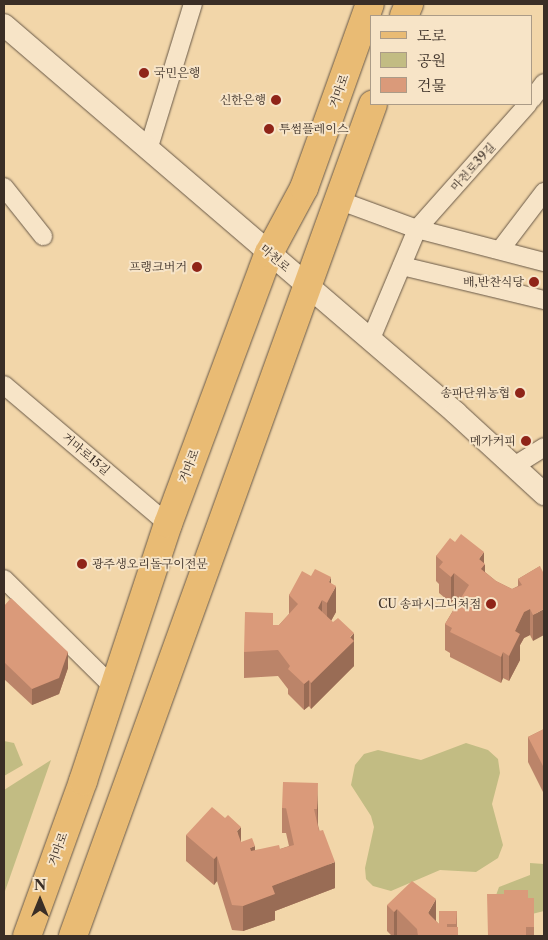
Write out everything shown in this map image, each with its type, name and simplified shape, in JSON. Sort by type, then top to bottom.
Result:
[{"type":"main road","name":"거마로","points":[[27,936],[114,688],[168,524],[269,253],[304,188],[370,4]]},
{"type":"main road","points":[[73,936],[373,105]]},
{"type":"street","points":[[148,150],[193,4]]},
{"type":"street","name":"마천로","points":[[4,25],[541,489]]},
{"type":"street","points":[[533,98],[544,83]]},
{"type":"street","name":"마천로39길","points":[[370,341],[417,229],[527,105]]},
{"type":"street","points":[[4,188],[43,236]]},
{"type":"street","points":[[500,250],[544,192]]},
{"type":"street","points":[[338,200],[417,229],[544,262]]},
{"type":"street","points":[[402,266],[544,300]]},
{"type":"street","name":"거마로15길","points":[[4,385],[168,524]]},
{"type":"street","points":[[514,466],[544,447]]},
{"type":"street","points":[[4,579],[114,688]]},
{"type":"green space","points":[[4,741],[14,743],[23,765],[4,776]]},
{"type":"green space","points":[[466,743],[488,750],[498,759],[500,773],[492,804],[503,845],[498,858],[476,872],[440,870],[391,891],[373,886],[366,879],[365,868],[374,827],[371,816],[351,785],[355,765],[364,754],[378,750],[421,760]]},
{"type":"green space","points":[[51,760],[4,894],[4,790]]},
{"type":"green space","points":[[530,863],[544,864],[544,911],[528,915],[495,898],[499,887],[530,875]]},
{"type":"building","points":[[461,534],[484,552],[479,559],[485,564],[481,569],[496,581],[512,589],[522,585],[518,579],[540,566],[544,574],[544,609],[533,615],[530,609],[524,612],[515,631],[520,634],[509,656],[503,652],[501,657],[450,632],[452,628],[445,624],[469,585],[454,573],[451,577],[439,567],[443,562],[436,556],[450,538],[455,542]]},
{"type":"building","points":[[315,569],[331,577],[329,582],[336,586],[327,603],[322,600],[318,608],[333,622],[338,618],[354,633],[350,637],[354,641],[311,683],[309,680],[304,684],[288,669],[290,666],[278,650],[244,652],[245,612],[273,613],[273,625],[279,625],[298,604],[289,595],[302,571],[311,576]]},
{"type":"building","points":[[11,598],[68,652],[59,678],[32,689],[4,662],[4,606]]},
{"type":"building","points":[[544,729],[544,768],[528,737]]},
{"type":"building","points":[[283,782],[318,783],[317,809],[314,809],[319,831],[323,830],[335,862],[272,886],[275,894],[243,906],[232,905],[217,856],[214,859],[186,835],[212,807],[225,818],[228,815],[241,827],[237,831],[241,842],[252,838],[255,846],[250,848],[251,851],[279,845],[280,849],[294,845],[286,808],[282,808]]},
{"type":"building","points":[[412,881],[436,899],[428,913],[439,924],[439,911],[457,911],[456,924],[447,924],[447,927],[458,927],[458,936],[418,936],[417,929],[397,909],[394,912],[387,905]]},
{"type":"building","points":[[504,890],[528,890],[528,898],[534,898],[534,927],[526,927],[526,936],[488,936],[487,894],[504,894]]},
{"type":"place","name":"국민은행","points":[[144,73]]},
{"type":"place","name":"신한은행","points":[[276,100]]},
{"type":"place","name":"투썸플레이스","points":[[269,129]]},
{"type":"place","name":"프랭크버거","points":[[197,267]]},
{"type":"place","name":"배,반찬식당","points":[[534,282]]},
{"type":"place","name":"송파단위농협","points":[[520,393]]},
{"type":"place","name":"메가커피","points":[[526,441]]},
{"type":"place","name":"광주생오리돌구이전문","points":[[82,564]]},
{"type":"place","name":"CU 송파시그니처점","points":[[491,604]]}]
